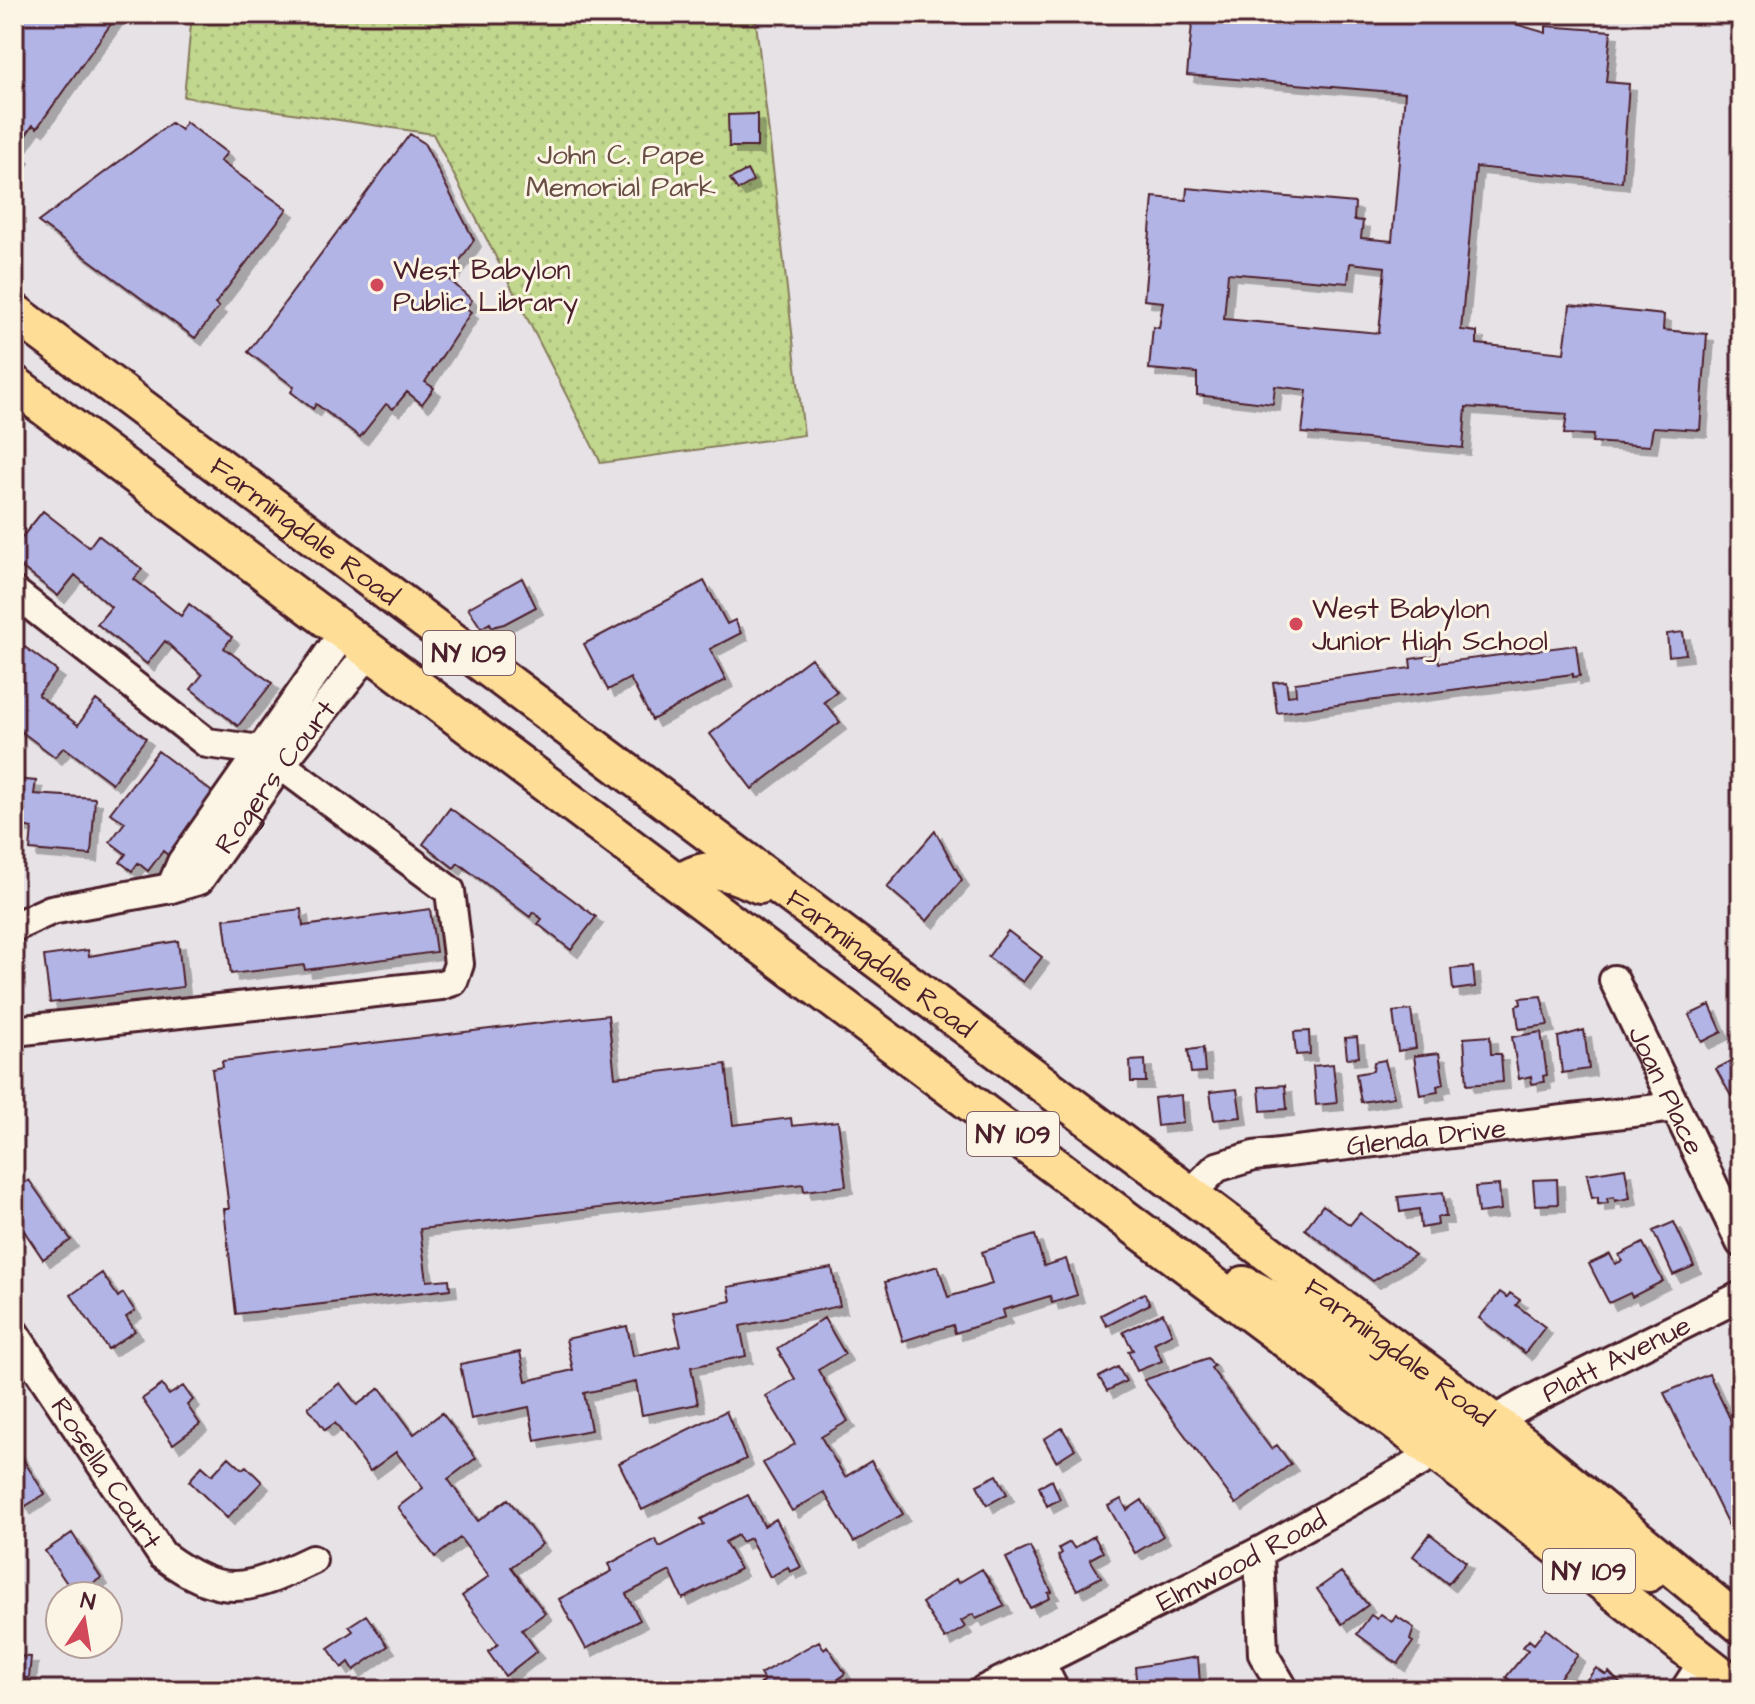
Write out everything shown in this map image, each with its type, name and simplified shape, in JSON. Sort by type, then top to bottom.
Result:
[{"type":"main road","name":"Farmingdale Road","points":[[14,312],[1190,1194],[1464,1437],[1695,1676],[1740,1690]]},
{"type":"main road","name":"Farmingdale Road","points":[[14,384],[1163,1247],[1288,1309],[1369,1364],[1464,1437],[1740,1624]]},
{"type":"main road","points":[[589,816],[675,852],[693,848],[712,836]]},
{"type":"main road","points":[[680,883],[704,870],[723,870],[802,903]]},
{"type":"street","points":[[14,592],[207,743],[271,757],[450,891],[459,964],[453,981],[441,985],[14,1031]]},
{"type":"street","name":"Rogers Court","points":[[14,927],[51,910],[171,888],[182,862],[271,757],[357,642]]},
{"type":"street","name":"Joan Place","points":[[1614,980],[1741,1243]]},
{"type":"street","name":"Glenda Drive","points":[[1190,1194],[1217,1167],[1254,1156],[1675,1107]]},
{"type":"street","name":"Platt Avenue","points":[[1464,1437],[1606,1361],[1741,1296]]},
{"type":"street","name":"Rosella Court","points":[[14,1333],[162,1555],[192,1577],[227,1586],[266,1582],[312,1560]]},
{"type":"street","name":"Elmwood Road","points":[[984,1690],[1259,1552],[1464,1437]]},
{"type":"street","points":[[1259,1552],[1263,1654],[1283,1688]]},
{"type":"street","points":[[1040,1662],[1054,1690]]},
{"type":"green space","name":"John C. Pape Memorial Park","points":[[192,14],[755,14],[804,435],[601,463],[433,134],[184,97]]},
{"type":"building","points":[[14,14],[118,14],[37,128],[33,125],[15,151],[22,156],[14,167]]},
{"type":"building","points":[[1193,14],[1388,14],[1425,18],[1425,14],[1482,14],[1546,33],[1546,26],[1611,31],[1606,82],[1629,84],[1622,182],[1476,167],[1461,330],[1477,332],[1477,344],[1564,353],[1570,305],[1664,315],[1663,330],[1707,334],[1700,430],[1653,427],[1650,446],[1592,442],[1593,435],[1564,434],[1567,414],[1466,407],[1463,448],[1302,433],[1307,390],[1275,386],[1273,404],[1197,395],[1197,373],[1149,369],[1153,327],[1159,328],[1163,302],[1144,300],[1153,197],[1186,200],[1187,188],[1355,203],[1354,220],[1363,221],[1361,238],[1392,241],[1405,93],[1187,75]],"holes":[[[1350,263],[1385,267],[1379,333],[1224,319],[1228,273],[1348,283]]]},
{"type":"building","points":[[757,114],[757,147],[729,147],[728,115]]},
{"type":"building","points":[[186,122],[227,153],[220,161],[287,209],[215,304],[219,307],[195,338],[38,222],[171,123],[181,130]]},
{"type":"building","name":"West Babylon Public Library","points":[[410,134],[424,143],[474,240],[448,278],[472,300],[466,308],[471,312],[425,382],[434,388],[422,404],[407,392],[393,409],[386,404],[360,437],[316,404],[313,409],[291,392],[294,387],[248,352]]},
{"type":"building","points":[[747,170],[753,181],[738,190],[730,179]]},
{"type":"building","points":[[43,511],[89,547],[98,535],[142,569],[134,579],[181,616],[189,604],[232,637],[224,648],[272,683],[238,726],[191,689],[202,675],[165,641],[147,664],[97,624],[111,607],[75,575],[58,596],[14,561],[14,547]]},
{"type":"building","points":[[522,578],[536,607],[504,624],[492,627],[490,623],[481,628],[468,608]]},
{"type":"building","points":[[704,581],[727,624],[735,620],[741,633],[710,649],[726,680],[652,720],[630,678],[608,690],[584,644]]},
{"type":"building","points":[[1683,632],[1686,654],[1669,656],[1667,634]]},
{"type":"building","points":[[14,639],[57,671],[38,695],[78,725],[96,700],[146,738],[112,783],[64,747],[55,757],[14,726],[18,714],[14,710]]},
{"type":"building","points":[[1576,645],[1580,676],[1573,677],[1573,674],[1277,713],[1273,682],[1286,681],[1288,696],[1296,695],[1295,683],[1411,668],[1410,659],[1438,655],[1439,663]]},
{"type":"building","points":[[811,658],[837,692],[824,702],[840,722],[752,789],[710,734]]},
{"type":"building","points":[[158,751],[216,795],[169,856],[163,851],[148,871],[138,863],[132,871],[120,862],[126,854],[110,842],[125,822],[110,813]]},
{"type":"building","points":[[14,779],[36,781],[34,794],[95,798],[91,855],[30,850],[32,828],[14,824]]},
{"type":"building","points":[[450,808],[596,917],[571,950],[538,924],[542,919],[533,912],[530,917],[458,863],[454,868],[423,844]]},
{"type":"building","points":[[935,831],[962,880],[927,921],[887,887]]},
{"type":"building","points":[[301,909],[303,926],[430,909],[436,952],[305,970],[304,965],[231,974],[224,919]]},
{"type":"building","points":[[1008,931],[1042,957],[1023,982],[988,957]]},
{"type":"building","points":[[178,941],[183,987],[50,1003],[44,956],[88,950],[89,956]]},
{"type":"building","points":[[1473,967],[1475,987],[1453,990],[1451,969]]},
{"type":"building","points":[[1541,996],[1548,1025],[1519,1029],[1516,1006],[1521,1004],[1520,998]]},
{"type":"building","points":[[1710,1005],[1722,1032],[1702,1042],[1689,1015]]},
{"type":"building","points":[[1411,1010],[1416,1048],[1398,1051],[1393,1012]]},
{"type":"building","points":[[608,1015],[615,1077],[726,1064],[733,1125],[791,1118],[792,1126],[838,1121],[846,1186],[804,1191],[803,1184],[420,1229],[427,1281],[449,1279],[450,1289],[236,1314],[224,1209],[229,1209],[212,1069],[223,1067],[222,1061]]},
{"type":"building","points":[[1584,1030],[1589,1069],[1562,1073],[1558,1037]]},
{"type":"building","points":[[1309,1031],[1310,1054],[1296,1055],[1294,1032]]},
{"type":"building","points":[[1541,1032],[1547,1075],[1543,1076],[1544,1082],[1532,1084],[1531,1076],[1519,1079],[1512,1037]]},
{"type":"building","points":[[1490,1036],[1491,1054],[1501,1054],[1503,1082],[1467,1085],[1464,1038]]},
{"type":"building","points":[[1357,1037],[1359,1057],[1347,1058],[1345,1038]]},
{"type":"building","points":[[1203,1048],[1205,1072],[1191,1073],[1188,1050]]},
{"type":"building","points":[[1439,1053],[1444,1084],[1437,1086],[1438,1092],[1420,1095],[1414,1056]]},
{"type":"building","points":[[1741,1056],[1741,1091],[1731,1096],[1716,1069]]},
{"type":"building","points":[[1145,1060],[1146,1082],[1131,1082],[1130,1061]]},
{"type":"building","points":[[1385,1060],[1394,1097],[1361,1102],[1356,1074],[1373,1071],[1374,1062]]},
{"type":"building","points":[[1333,1064],[1337,1103],[1316,1105],[1313,1066]]},
{"type":"building","points":[[1285,1085],[1287,1109],[1261,1111],[1259,1087]]},
{"type":"building","points":[[1237,1089],[1241,1117],[1214,1120],[1210,1092]]},
{"type":"building","points":[[1181,1095],[1183,1123],[1157,1126],[1154,1098]]},
{"type":"building","points":[[1625,1168],[1630,1198],[1615,1201],[1614,1197],[1607,1198],[1608,1203],[1598,1204],[1598,1197],[1592,1198],[1587,1174]]},
{"type":"building","points":[[1557,1179],[1558,1204],[1535,1205],[1533,1180]]},
{"type":"building","points":[[29,1180],[71,1240],[43,1259],[14,1216],[14,1190]]},
{"type":"building","points":[[1499,1185],[1501,1210],[1478,1213],[1475,1187]]},
{"type":"building","points":[[1443,1192],[1446,1217],[1437,1217],[1438,1225],[1421,1228],[1419,1209],[1400,1212],[1398,1197]]},
{"type":"building","points":[[1323,1205],[1350,1225],[1360,1213],[1415,1255],[1373,1281],[1305,1229]]},
{"type":"building","points":[[1674,1222],[1694,1266],[1673,1275],[1653,1231]]},
{"type":"building","points":[[1035,1235],[1044,1266],[1066,1259],[1077,1295],[1052,1303],[1050,1296],[1003,1310],[1005,1317],[955,1333],[953,1325],[903,1341],[885,1282],[938,1266],[948,1297],[992,1284],[982,1252]]},
{"type":"building","points":[[1643,1243],[1663,1281],[1632,1297],[1630,1293],[1609,1303],[1589,1264],[1610,1254],[1615,1264],[1622,1261],[1619,1255]]},
{"type":"building","points":[[832,1268],[840,1306],[740,1326],[746,1356],[691,1367],[698,1404],[642,1415],[636,1382],[584,1393],[591,1430],[535,1441],[529,1407],[471,1419],[460,1364],[520,1352],[526,1381],[573,1370],[566,1339],[627,1326],[633,1356],[681,1345],[673,1313],[731,1301],[728,1287]]},
{"type":"building","points":[[102,1273],[118,1297],[123,1293],[135,1311],[126,1317],[135,1331],[108,1349],[71,1295]]},
{"type":"building","points":[[1500,1292],[1507,1297],[1510,1293],[1520,1300],[1516,1305],[1545,1327],[1525,1353],[1479,1318]]},
{"type":"building","points":[[1144,1293],[1150,1304],[1107,1326],[1101,1315]]},
{"type":"building","points":[[1163,1313],[1172,1334],[1154,1343],[1162,1361],[1137,1371],[1128,1351],[1133,1350],[1123,1332]]},
{"type":"building","points":[[824,1318],[845,1354],[818,1370],[848,1421],[821,1437],[845,1477],[871,1461],[903,1514],[854,1542],[824,1492],[792,1511],[763,1463],[795,1444],[766,1396],[795,1379],[777,1349]]},
{"type":"building","points":[[1208,1358],[1214,1366],[1211,1368],[1271,1449],[1277,1445],[1291,1464],[1236,1504],[1144,1380]]},
{"type":"building","points":[[1118,1367],[1126,1381],[1107,1391],[1099,1377]]},
{"type":"building","points":[[1709,1374],[1741,1442],[1738,1545],[1664,1393]]},
{"type":"building","points":[[340,1383],[357,1405],[380,1388],[414,1434],[442,1413],[476,1458],[448,1479],[478,1521],[508,1499],[542,1544],[511,1567],[545,1613],[522,1630],[537,1651],[505,1676],[488,1652],[498,1644],[462,1596],[489,1576],[460,1538],[435,1557],[398,1507],[423,1488],[396,1452],[370,1471],[335,1423],[325,1430],[308,1407]]},
{"type":"building","points":[[162,1385],[169,1395],[183,1386],[193,1400],[187,1405],[200,1424],[173,1444],[142,1399]]},
{"type":"building","points":[[726,1411],[746,1459],[642,1510],[619,1463]]},
{"type":"building","points":[[1062,1428],[1075,1449],[1056,1461],[1044,1439]]},
{"type":"building","points":[[17,1450],[45,1494],[24,1507],[18,1497],[14,1500]]},
{"type":"building","points":[[229,1457],[242,1469],[246,1466],[262,1482],[227,1518],[189,1481],[202,1466],[212,1475]]},
{"type":"building","points":[[997,1475],[1007,1494],[987,1505],[977,1485]]},
{"type":"building","points":[[1052,1480],[1060,1499],[1047,1506],[1039,1487]]},
{"type":"building","points":[[748,1495],[764,1526],[776,1519],[801,1567],[790,1572],[788,1567],[770,1577],[750,1538],[741,1542],[738,1535],[725,1542],[740,1569],[683,1599],[670,1571],[626,1594],[640,1620],[586,1649],[559,1599],[612,1571],[609,1564],[655,1539],[660,1547],[704,1524],[701,1519]]},
{"type":"building","points":[[1121,1499],[1127,1510],[1142,1500],[1163,1536],[1135,1553],[1108,1506]]},
{"type":"building","points":[[72,1533],[101,1578],[65,1580],[45,1551]]},
{"type":"building","points":[[1430,1534],[1466,1562],[1448,1584],[1413,1556]]},
{"type":"building","points":[[1094,1536],[1103,1552],[1090,1559],[1101,1577],[1077,1590],[1058,1556],[1062,1553],[1059,1548],[1070,1542],[1074,1548]]},
{"type":"building","points":[[1030,1547],[1052,1592],[1048,1593],[1050,1598],[1030,1608],[1006,1558]]},
{"type":"building","points":[[982,1569],[1005,1606],[976,1619],[973,1614],[961,1621],[965,1627],[945,1639],[922,1603],[956,1579],[958,1583]]},
{"type":"building","points":[[1341,1572],[1368,1605],[1342,1624],[1317,1589]]},
{"type":"building","points":[[1381,1614],[1392,1622],[1396,1616],[1414,1628],[1410,1640],[1413,1642],[1398,1664],[1357,1634],[1371,1615],[1377,1619]]},
{"type":"building","points":[[366,1615],[388,1646],[354,1670],[349,1662],[342,1668],[328,1648],[353,1631],[349,1626]]},
{"type":"building","points":[[1546,1629],[1578,1655],[1550,1690],[1522,1690],[1506,1677],[1528,1650],[1523,1647],[1529,1640],[1534,1644]]},
{"type":"building","points":[[819,1641],[824,1649],[827,1646],[845,1673],[835,1683],[825,1690],[754,1690],[764,1681],[760,1674]]},
{"type":"building","points":[[14,1656],[31,1657],[29,1678],[14,1677]]},
{"type":"building","points":[[1198,1657],[1200,1683],[1178,1686],[1178,1690],[1137,1690],[1135,1667]]},
{"type":"building","points":[[1596,1668],[1606,1675],[1609,1672],[1626,1690],[1579,1690]]},
{"type":"place","name":"West Babylon Public Library","points":[[377,285]]},
{"type":"place","name":"West Babylon Junior High School","points":[[1296,624]]}]
